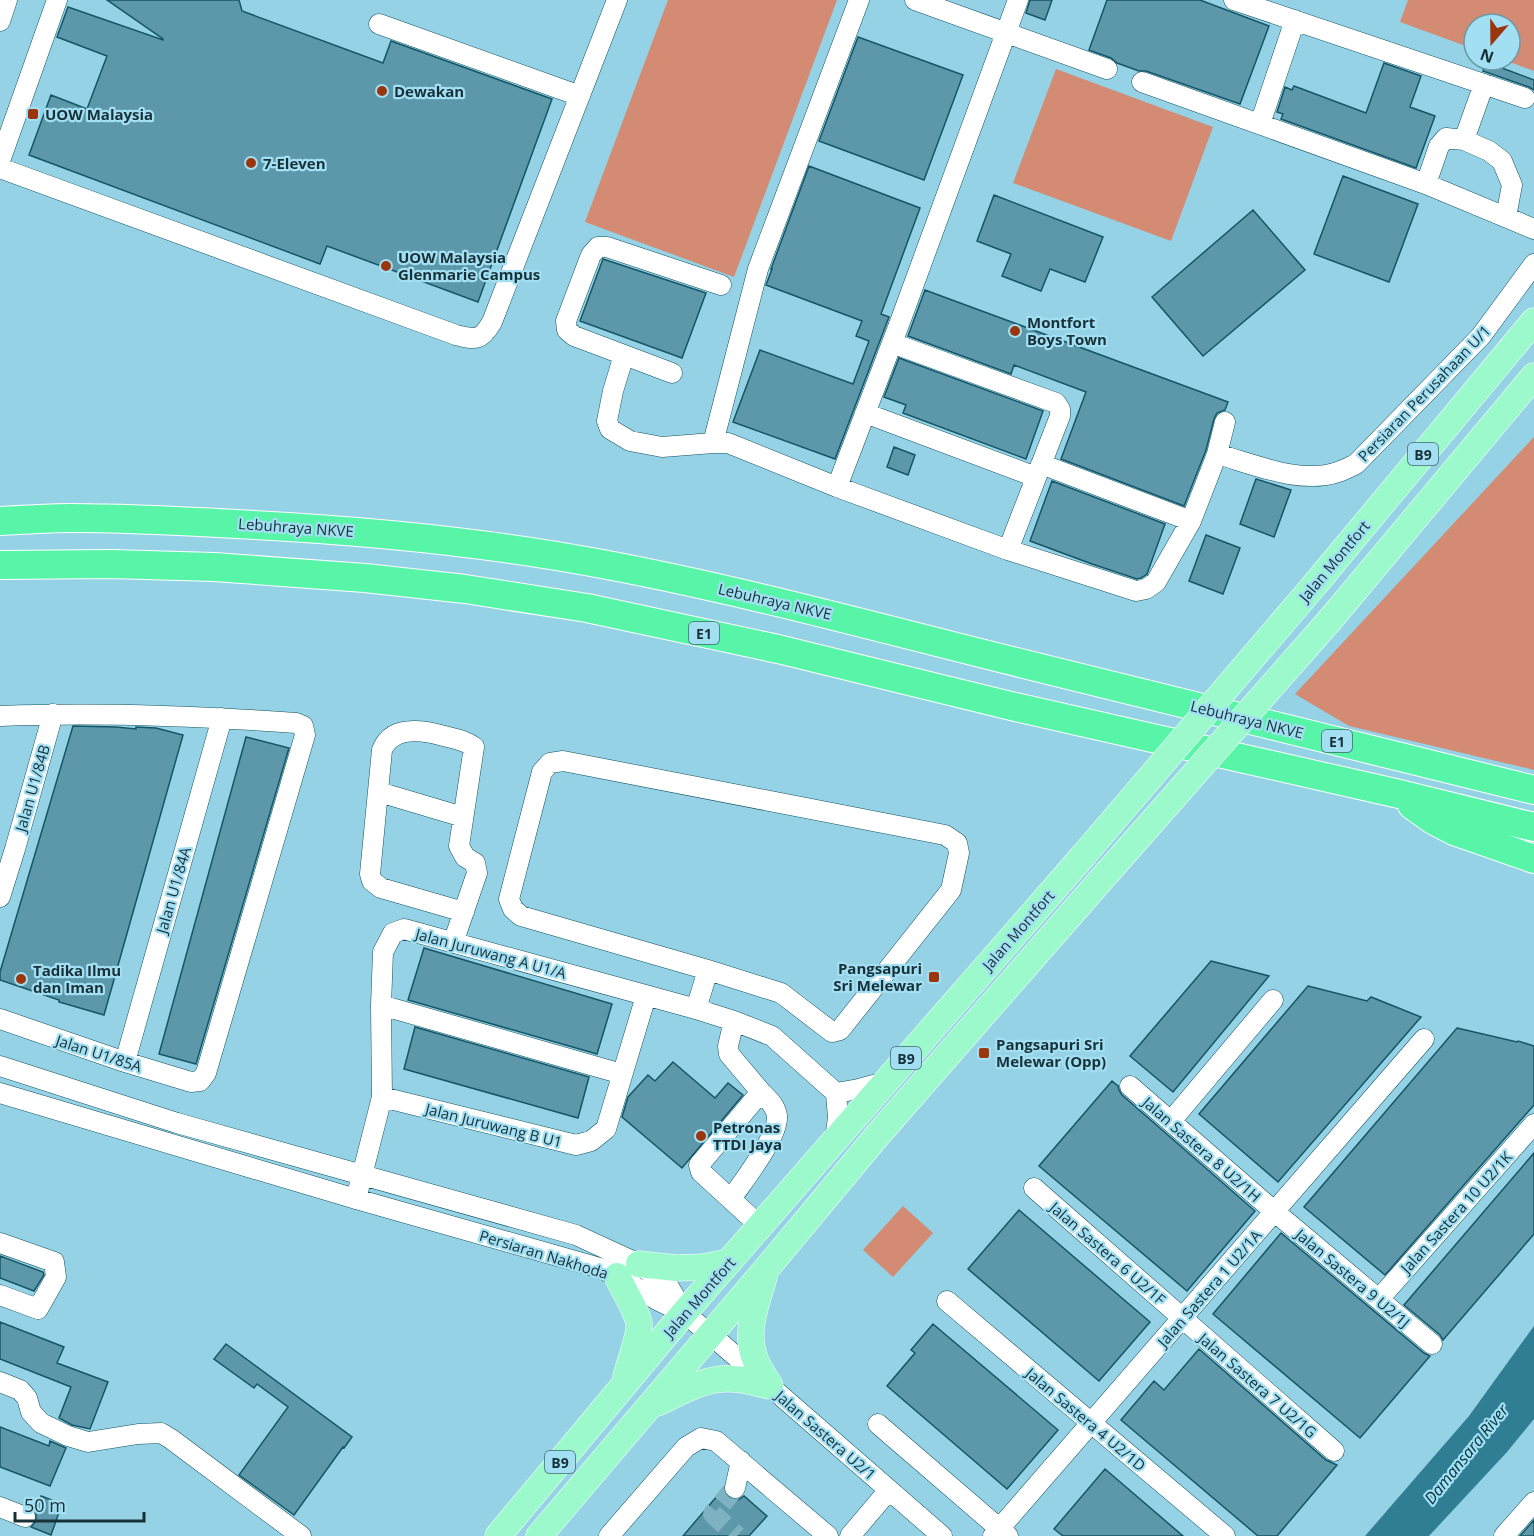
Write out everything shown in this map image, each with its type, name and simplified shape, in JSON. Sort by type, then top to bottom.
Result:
[{"type":"highway","name":"Lebuhraya NKVE","points":[[0,521],[69,518],[301,527],[488,545],[603,564],[843,617],[990,655],[1526,783]]},
{"type":"highway","name":"E1","points":[[0,565],[101,563],[214,567],[414,582],[587,608],[778,649],[1011,706],[1534,827]]},
{"type":"highway","points":[[1395,793],[1433,820],[1447,827],[1534,859]]},
{"type":"main road","name":"Jalan Montfort","points":[[498,1536],[684,1313],[1083,856],[1312,588],[1534,321]]},
{"type":"main road","name":"Jalan Montfort","points":[[539,1536],[876,1137],[1330,620],[1534,376]]},
{"type":"main road","points":[[622,1388],[639,1325],[631,1304],[628,1270],[703,1267],[729,1262]]},
{"type":"main road","points":[[767,1268],[750,1327],[754,1357],[770,1386]]},
{"type":"main road","points":[[648,1407],[694,1386],[716,1380],[734,1379],[770,1386]]},
{"type":"street","points":[[0,21],[8,0]]},
{"type":"street","points":[[0,161],[57,0]]},
{"type":"street","points":[[0,168],[456,335],[472,339],[480,337],[487,332],[492,322],[617,0]]},
{"type":"street","points":[[713,443],[758,269],[859,0]]},
{"type":"street","points":[[915,0],[1107,69]]},
{"type":"street","points":[[837,487],[1018,0]]},
{"type":"street","points":[[1234,0],[1525,98]]},
{"type":"street","points":[[1260,124],[1295,20]]},
{"type":"street","points":[[379,24],[580,96]]},
{"type":"street","points":[[1142,82],[1426,184],[1534,229]]},
{"type":"street","points":[[1464,140],[1484,84]]},
{"type":"street","points":[[1426,184],[1439,146],[1446,138],[1464,140],[1490,152],[1502,161],[1512,185],[1506,217]]},
{"type":"street","points":[[672,373],[574,336],[567,330],[566,321],[591,255],[598,247],[607,247],[721,285]]},
{"type":"street","name":"Persiaran Perusahaan U/1","points":[[1217,454],[1288,475],[1314,476],[1337,473],[1356,464],[1481,336],[1534,264]]},
{"type":"street","points":[[892,343],[1056,403],[1060,409],[1060,416],[1008,550]]},
{"type":"street","points":[[624,354],[607,421],[610,429],[630,441],[662,447],[728,443],[837,487],[1008,550],[1136,591],[1146,589],[1156,582],[1191,521],[1217,454],[1225,422]]},
{"type":"street","points":[[865,413],[1191,521]]},
{"type":"street","points":[[0,716],[53,714],[222,718]]},
{"type":"street","name":"Jalan U1/84B","points":[[0,897],[53,714]]},
{"type":"street","name":"Jalan U1/85A","points":[[0,1019],[191,1082],[200,1081],[206,1073],[305,735],[303,726],[296,723],[222,718]]},
{"type":"street","name":"Jalan U1/84A","points":[[125,1062],[222,718]]},
{"type":"street","points":[[453,943],[464,912],[477,873],[475,863],[465,857],[459,846],[474,747],[467,742],[425,731],[404,732],[389,738],[382,750],[370,874],[372,881],[381,888],[464,912]]},
{"type":"street","points":[[563,761],[945,835],[957,843],[959,853],[951,890],[840,1030],[832,1032],[782,993],[708,970],[521,916],[513,909],[509,898],[542,772],[550,763],[563,761]]},
{"type":"street","points":[[379,792],[463,817]]},
{"type":"street","name":"Jalan Juruwang A U1/A","points":[[356,1199],[382,1097],[383,952],[393,933],[404,929],[734,1021],[772,1036],[836,1093]]},
{"type":"street","points":[[696,1009],[708,970]]},
{"type":"street","name":"Jalan Juruwang B U1","points":[[382,1097],[576,1145],[591,1141],[606,1129],[646,996]]},
{"type":"street","points":[[1171,1121],[1273,1000]]},
{"type":"street","points":[[381,1005],[622,1074]]},
{"type":"street","points":[[731,1199],[772,1138],[777,1114],[772,1103],[729,1054],[728,1046],[734,1021]]},
{"type":"street","name":"Jalan Sastera 1 U2/1A","points":[[1000,1534],[1091,1423],[1424,1039]]},
{"type":"street","name":"Persiaran Nakhoda","points":[[0,1066],[177,1123],[576,1235],[628,1270],[657,1300],[684,1313],[711,1334]]},
{"type":"street","points":[[835,1139],[838,1118],[836,1093],[885,1082]]},
{"type":"street","name":"Jalan Sastera 8 U2/1H","points":[[1130,1086],[1275,1212]]},
{"type":"street","points":[[760,1226],[701,1172],[699,1165],[761,1092]]},
{"type":"street","name":"Persiaran Nakhoda","points":[[0,1094],[600,1268],[628,1270]]},
{"type":"street","name":"Jalan Sastera 10 U2/1K","points":[[1378,1299],[1534,1124]]},
{"type":"street","name":"Jalan Sastera 6 U2/1F","points":[[1034,1188],[1182,1318]]},
{"type":"street","name":"Jalan Sastera 9 U2/1J","points":[[1275,1212],[1432,1344]]},
{"type":"street","points":[[0,1243],[54,1262],[56,1276],[38,1309],[0,1295]]},
{"type":"street","name":"Jalan Sastera 4 U2/1D","points":[[947,1301],[1225,1536]]},
{"type":"street","name":"Jalan Sastera 7 U2/1G","points":[[1182,1318],[1335,1451]]},
{"type":"street","name":"Jalan Sastera U2/1","points":[[711,1334],[942,1536]]},
{"type":"street","points":[[0,1382],[20,1389],[27,1398],[31,1412],[41,1423],[68,1436],[88,1442],[138,1434],[161,1433],[301,1536]]},
{"type":"street","points":[[878,1424],[1000,1534]]},
{"type":"street","points":[[614,1534],[686,1447],[701,1438],[716,1441],[828,1536]]},
{"type":"street","points":[[735,1488],[741,1461]]},
{"type":"street","points":[[850,1536],[889,1490]]},
{"type":"street","points":[[1504,1536],[1534,1502]]},
{"type":"street","points":[[0,1507],[25,1517]]},
{"type":"shaded area","points":[[668,0],[837,0],[734,277],[585,222]]},
{"type":"shaded area","points":[[1408,0],[1534,0],[1534,71],[1522,67],[1522,12],[1462,12],[1462,45],[1400,22]]},
{"type":"shaded area","points":[[1056,69],[1213,127],[1171,241],[1013,183]]},
{"type":"shaded area","points":[[1534,437],[1534,770],[1349,726],[1295,694]]},
{"type":"shaded area","points":[[903,1206],[933,1233],[893,1277],[863,1250]]},
{"type":"water","name":"Damansara River","points":[[1534,1326],[1534,1419],[1507,1452],[1429,1536],[1365,1536],[1469,1416]]},
{"type":"building","name":"UOW Malaysia Glenmarie Campus","points":[[107,0],[239,0],[242,11],[383,63],[391,41],[552,99],[478,302],[327,246],[320,264],[29,155],[51,95],[87,109],[107,56],[57,37],[68,7],[163,40]]},
{"type":"building","points":[[1030,0],[1052,0],[1045,20],[1026,13]]},
{"type":"building","points":[[1107,0],[1200,0],[1269,26],[1240,104],[1146,71],[1139,71],[1089,50]]},
{"type":"building","points":[[858,37],[963,75],[924,180],[819,141]]},
{"type":"building","points":[[1384,63],[1421,76],[1410,107],[1435,116],[1416,168],[1281,119],[1283,114],[1277,112],[1285,87],[1292,90],[1294,86],[1366,113]]},
{"type":"building","points":[[1486,72],[1513,72],[1534,80],[1534,90]]},
{"type":"building","points":[[809,166],[920,208],[881,314],[889,317],[835,459],[733,422],[760,350],[853,384],[869,341],[856,336],[862,321],[766,285]]},
{"type":"building","points":[[1343,176],[1418,204],[1389,282],[1314,254]]},
{"type":"building","points":[[994,195],[1103,237],[1085,282],[1050,269],[1041,291],[1002,276],[1011,254],[977,241]]},
{"type":"building","points":[[1253,210],[1305,270],[1203,356],[1152,297]]},
{"type":"building","points":[[603,259],[706,293],[682,358],[580,321]]},
{"type":"building","points":[[925,290],[1228,402],[1225,410],[1217,413],[1214,419],[1206,450],[1184,506],[1061,459],[1086,392],[1014,365],[1011,374],[908,336]]},
{"type":"building","points":[[899,358],[1043,411],[1026,459],[903,413],[906,405],[884,397]]},
{"type":"building","points":[[894,447],[915,455],[908,475],[887,467]]},
{"type":"building","points":[[1256,479],[1291,490],[1274,537],[1240,524]]},
{"type":"building","points":[[1052,481],[1165,524],[1147,574],[1137,579],[1030,541]]},
{"type":"building","points":[[1206,535],[1240,548],[1223,594],[1189,581]]},
{"type":"building","points":[[73,726],[156,728],[183,735],[104,1015],[59,1002],[59,1000],[0,980],[0,972]]},
{"type":"building","points":[[246,737],[289,748],[196,1064],[159,1054]]},
{"type":"building","points":[[424,948],[612,1004],[597,1054],[408,1000]]},
{"type":"building","points":[[1211,961],[1269,976],[1173,1092],[1130,1056]]},
{"type":"building","points":[[1308,986],[1367,1001],[1371,997],[1421,1017],[1278,1182],[1199,1114]]},
{"type":"building","points":[[415,1027],[589,1077],[578,1118],[404,1069]]},
{"type":"building","points":[[1457,1028],[1534,1046],[1534,1105],[1385,1275],[1304,1207]]},
{"type":"building","points":[[673,1062],[715,1098],[728,1083],[743,1095],[682,1168],[622,1117],[628,1097],[648,1075],[655,1081]]},
{"type":"building","points":[[1112,1081],[1118,1086],[1122,1095],[1255,1211],[1187,1291],[1039,1166]]},
{"type":"building","points":[[1534,1153],[1534,1234],[1443,1340],[1404,1305]]},
{"type":"building","points":[[1019,1210],[1150,1322],[1099,1381],[968,1269]]},
{"type":"building","points":[[1281,1233],[1430,1356],[1360,1438],[1213,1314]]},
{"type":"building","points":[[0,1256],[43,1272],[44,1275],[34,1291],[0,1278]]},
{"type":"building","points":[[0,1322],[64,1347],[57,1363],[108,1382],[90,1429],[72,1425],[59,1418],[71,1387],[0,1359]]},
{"type":"building","points":[[933,1324],[1058,1430],[1007,1489],[887,1386],[915,1353],[911,1350]]},
{"type":"building","points":[[226,1344],[352,1437],[294,1515],[239,1475],[288,1407],[257,1384],[254,1388],[214,1359]]},
{"type":"building","points":[[1199,1349],[1326,1460],[1337,1465],[1277,1536],[1258,1536],[1121,1420],[1154,1381],[1164,1390]]},
{"type":"building","points":[[0,1427],[49,1446],[50,1441],[66,1448],[50,1486],[0,1467]]},
{"type":"building","points":[[1105,1469],[1183,1536],[1063,1536],[1054,1529]]},
{"type":"building","points":[[723,1489],[727,1497],[732,1500],[738,1500],[744,1496],[767,1516],[749,1536],[683,1536]]},
{"type":"building","points":[[41,1496],[62,1504],[51,1535],[31,1527],[36,1521]]},
{"type":"building","points":[[1534,1520],[1534,1536],[1520,1536]]},
{"type":"tunnel","points":[[735,1488],[713,1514],[737,1536]]},
{"type":"place","name":"Dewakan","points":[[382,91]]},
{"type":"place","name":"UOW Malaysia","points":[[33,114]]},
{"type":"place","name":"7-Eleven","points":[[251,163]]},
{"type":"place","name":"UOW Malaysia Glenmarie Campus","points":[[386,266]]},
{"type":"place","name":"Montfort Boys Town","points":[[1015,331]]},
{"type":"place","name":"Pangsapuri Sri Melewar","points":[[934,977]]},
{"type":"place","name":"Tadika Ilmu dan Iman","points":[[21,979]]},
{"type":"place","name":"Pangsapuri Sri Melewar (Opp)","points":[[984,1053]]},
{"type":"place","name":"Petronas TTDI Jaya","points":[[701,1136]]}]
